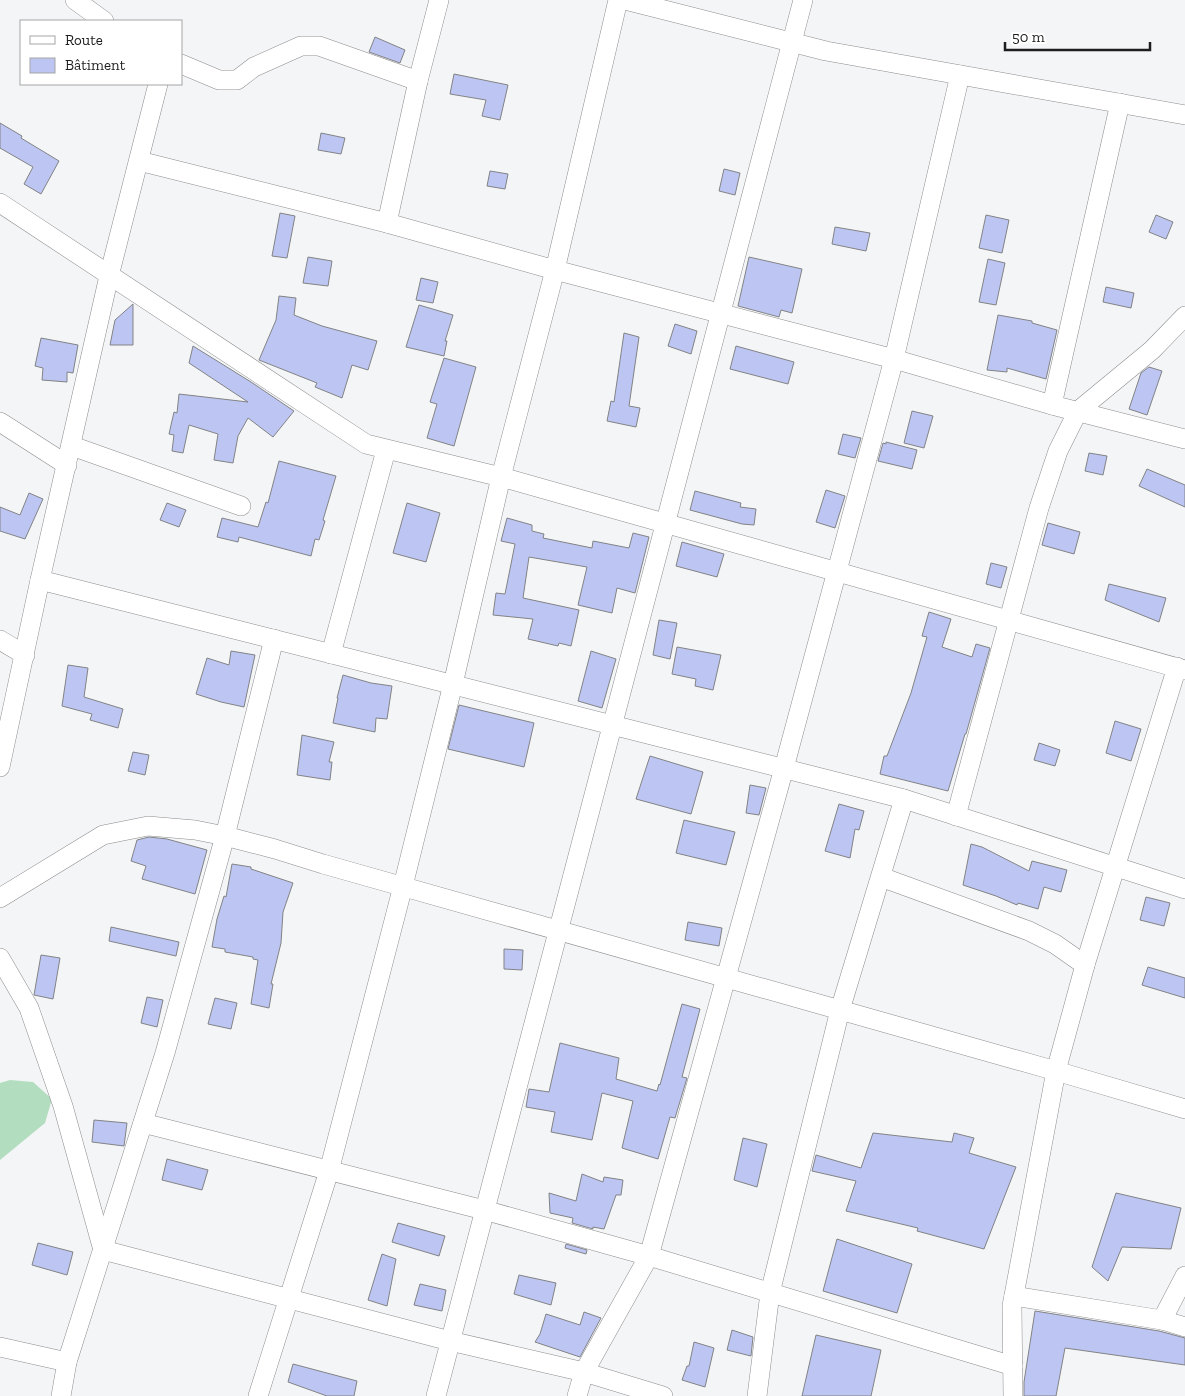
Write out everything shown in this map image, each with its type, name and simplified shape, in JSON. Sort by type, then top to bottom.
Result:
[{"type":"street","points":[[75,0],[103,20]]},
{"type":"street","points":[[387,223],[438,0]]},
{"type":"street","points":[[258,1396],[329,1171],[403,886],[453,684],[501,476],[556,270],[618,0]]},
{"type":"street","points":[[625,0],[826,51],[1185,115]]},
{"type":"street","points":[[436,1396],[803,0]]},
{"type":"street","points":[[182,64],[220,80],[237,80],[254,67],[301,46],[320,46],[418,82]]},
{"type":"street","points":[[577,1396],[584,1372],[649,1256],[838,572],[894,359],[960,75]]},
{"type":"street","points":[[0,767],[8,689],[24,655],[110,276],[158,85]]},
{"type":"street","points":[[1052,405],[1120,103]]},
{"type":"street","points":[[139,161],[387,223],[556,270],[894,359],[1052,405],[1185,439]]},
{"type":"street","points":[[0,203],[366,444],[501,476],[1181,669],[1116,866],[1085,966],[1056,1071],[1012,1306],[1013,1396]]},
{"type":"street","points":[[956,816],[1039,508],[1058,451],[1078,411],[1152,350],[1185,316]]},
{"type":"street","points":[[0,422],[67,465]]},
{"type":"street","points":[[72,446],[241,506]]},
{"type":"street","points":[[331,654],[386,450]]},
{"type":"street","points":[[40,580],[904,799],[1185,889]]},
{"type":"street","points":[[61,1396],[67,1362],[165,1053],[226,836],[274,639]]},
{"type":"street","points":[[0,640],[24,655]]},
{"type":"street","points":[[757,1396],[770,1293],[840,1010],[904,799]]},
{"type":"street","points":[[0,898],[103,835],[148,826],[195,830],[275,848],[323,864],[1185,1109]]},
{"type":"street","points":[[880,877],[1029,931],[1055,944],[1085,966]]},
{"type":"street","points":[[0,958],[29,1008],[60,1097],[103,1250]]},
{"type":"street","points":[[143,1124],[484,1210],[649,1256],[1013,1366]]},
{"type":"street","points":[[103,1250],[450,1341],[584,1372],[663,1396]]},
{"type":"street","points":[[1162,1320],[1185,1276]]},
{"type":"street","points":[[1014,1296],[1162,1320],[1185,1327]]},
{"type":"street","points":[[0,1347],[67,1362]]},
{"type":"green space","points":[[10,1080],[33,1082],[52,1099],[45,1123],[0,1160],[0,1083]]},
{"type":"building","points":[[375,37],[405,50],[400,63],[369,52]]},
{"type":"building","points":[[454,74],[508,85],[500,120],[482,116],[486,100],[450,94]]},
{"type":"building","points":[[0,123],[59,161],[41,194],[24,184],[33,167],[0,148]]},
{"type":"building","points":[[321,133],[345,138],[341,154],[318,150]]},
{"type":"building","points":[[724,169],[740,173],[735,195],[719,191]]},
{"type":"building","points":[[490,171],[508,174],[505,189],[487,186]]},
{"type":"building","points":[[280,213],[295,216],[287,258],[272,256]]},
{"type":"building","points":[[986,215],[1009,220],[1002,253],[979,248]]},
{"type":"building","points":[[1156,215],[1173,222],[1166,239],[1149,232]]},
{"type":"building","points":[[835,227],[870,233],[866,251],[832,244]]},
{"type":"building","points":[[308,257],[332,261],[328,286],[303,283]]},
{"type":"building","points":[[749,257],[802,269],[792,313],[781,310],[779,317],[738,306]]},
{"type":"building","points":[[988,259],[1005,263],[996,305],[979,302]]},
{"type":"building","points":[[421,278],[438,282],[433,303],[416,300]]},
{"type":"building","points":[[1106,287],[1134,293],[1131,308],[1103,302]]},
{"type":"building","points":[[279,296],[296,298],[294,315],[322,326],[377,341],[368,370],[352,365],[342,398],[315,387],[317,383],[259,360],[276,320]]},
{"type":"building","points":[[133,304],[133,345],[110,345],[115,320]]},
{"type":"building","points":[[419,305],[453,315],[445,341],[447,341],[444,356],[406,347]]},
{"type":"building","points":[[998,315],[1032,321],[1032,323],[1057,330],[1046,379],[1007,368],[1007,372],[987,370]]},
{"type":"building","points":[[675,324],[697,331],[691,354],[668,346]]},
{"type":"building","points":[[624,333],[639,337],[629,406],[640,408],[636,427],[607,421],[611,401],[614,402]]},
{"type":"building","points":[[41,338],[78,345],[73,373],[67,372],[67,382],[42,380],[43,368],[35,366]]},
{"type":"building","points":[[193,346],[294,411],[273,437],[248,418],[238,436],[233,463],[214,460],[218,434],[189,425],[183,453],[172,451],[174,435],[169,434],[174,412],[177,413],[179,394],[248,402],[189,363]]},
{"type":"building","points":[[736,346],[794,362],[788,384],[730,369]]},
{"type":"building","points":[[444,358],[476,367],[454,446],[427,438],[437,404],[430,402]]},
{"type":"building","points":[[1149,367],[1162,371],[1147,415],[1129,409],[1141,373]]},
{"type":"building","points":[[912,411],[933,416],[924,448],[904,443]]},
{"type":"building","points":[[843,434],[861,438],[855,458],[838,454]]},
{"type":"building","points":[[886,442],[917,450],[912,469],[878,461],[883,443],[886,444]]},
{"type":"building","points":[[1089,453],[1107,456],[1103,475],[1085,471]]},
{"type":"building","points":[[279,461],[336,476],[323,520],[325,521],[319,540],[315,539],[311,556],[239,537],[238,542],[217,537],[222,518],[258,527],[266,502],[268,503]]},
{"type":"building","points":[[1147,469],[1185,485],[1185,507],[1139,486]]},
{"type":"building","points":[[826,490],[845,496],[835,528],[816,522]]},
{"type":"building","points":[[695,491],[741,503],[740,507],[756,509],[754,525],[742,524],[690,510]]},
{"type":"building","points":[[29,493],[43,499],[25,539],[0,531],[0,507],[20,515]]},
{"type":"building","points":[[167,503],[186,510],[179,527],[160,520]]},
{"type":"building","points":[[407,503],[440,513],[426,562],[393,553]]},
{"type":"building","points":[[507,518],[532,525],[532,531],[544,534],[543,538],[592,548],[593,541],[629,548],[633,533],[649,537],[635,593],[617,588],[612,613],[578,605],[587,567],[529,557],[523,598],[579,610],[571,646],[559,643],[558,646],[528,639],[533,619],[493,615],[496,593],[505,594],[515,544],[501,541]]},
{"type":"building","points":[[1048,523],[1080,532],[1074,554],[1042,545]]},
{"type":"building","points":[[682,542],[724,554],[717,577],[676,566]]},
{"type":"building","points":[[991,563],[1007,567],[1001,588],[986,584]]},
{"type":"building","points":[[1109,584],[1166,598],[1159,622],[1105,600]]},
{"type":"building","points":[[929,612],[951,619],[942,647],[972,657],[976,644],[990,648],[948,791],[880,774],[884,756],[887,756],[911,693],[927,637],[922,636]]},
{"type":"building","points":[[659,620],[677,623],[670,659],[653,655]]},
{"type":"building","points":[[677,647],[721,655],[713,690],[695,686],[696,679],[672,674]]},
{"type":"building","points":[[231,651],[255,655],[244,707],[196,694],[207,658],[229,665]]},
{"type":"building","points":[[591,651],[616,659],[602,708],[578,701]]},
{"type":"building","points":[[68,665],[88,668],[84,697],[123,709],[118,728],[90,720],[92,714],[62,706]]},
{"type":"building","points":[[343,675],[371,683],[392,686],[387,719],[376,718],[375,732],[333,723]]},
{"type":"building","points":[[459,705],[534,723],[524,767],[448,749]]},
{"type":"building","points":[[1115,721],[1141,729],[1131,761],[1106,753]]},
{"type":"building","points":[[302,735],[334,742],[329,762],[332,762],[330,780],[297,775]]},
{"type":"building","points":[[1039,743],[1060,750],[1055,766],[1034,760]]},
{"type":"building","points":[[133,752],[149,755],[145,775],[128,771]]},
{"type":"building","points":[[650,756],[703,772],[691,814],[636,799]]},
{"type":"building","points":[[750,785],[766,788],[759,815],[746,813]]},
{"type":"building","points":[[839,804],[864,811],[859,830],[855,829],[850,858],[825,851]]},
{"type":"building","points":[[684,820],[735,832],[726,865],[676,853]]},
{"type":"building","points":[[149,837],[167,839],[207,850],[195,894],[142,879],[146,866],[131,861],[137,840]]},
{"type":"building","points":[[971,844],[982,847],[1029,871],[1032,861],[1067,870],[1061,892],[1044,887],[1038,909],[1018,903],[1017,905],[963,885]]},
{"type":"building","points":[[232,864],[251,867],[251,869],[293,883],[283,912],[281,943],[271,984],[273,984],[269,1008],[251,1004],[258,960],[253,959],[253,957],[225,952],[225,949],[212,947],[217,919],[224,896],[226,897]]},
{"type":"building","points":[[1146,897],[1170,903],[1164,926],[1140,920]]},
{"type":"building","points":[[688,922],[722,928],[719,946],[685,940]]},
{"type":"building","points":[[111,927],[179,942],[176,956],[109,941]]},
{"type":"building","points":[[504,949],[523,950],[522,970],[504,969]]},
{"type":"building","points":[[41,955],[60,958],[53,999],[34,995]]},
{"type":"building","points":[[1148,967],[1185,978],[1185,998],[1142,985]]},
{"type":"building","points":[[147,997],[163,1000],[157,1027],[141,1023]]},
{"type":"building","points":[[215,998],[237,1003],[231,1029],[208,1024]]},
{"type":"building","points":[[682,1004],[700,1009],[682,1077],[687,1078],[675,1118],[670,1117],[658,1159],[622,1148],[633,1101],[602,1093],[592,1140],[551,1132],[555,1112],[526,1107],[529,1089],[549,1092],[560,1043],[619,1058],[616,1079],[657,1091]]},
{"type":"building","points":[[94,1120],[127,1123],[124,1146],[92,1142]]},
{"type":"building","points":[[873,1133],[952,1142],[954,1133],[974,1138],[969,1153],[1016,1167],[984,1249],[917,1231],[918,1228],[846,1211],[856,1181],[812,1171],[816,1155],[861,1168]]},
{"type":"building","points":[[743,1138],[767,1144],[757,1187],[734,1180]]},
{"type":"building","points":[[167,1159],[208,1170],[202,1190],[162,1180]]},
{"type":"building","points":[[582,1174],[603,1182],[604,1177],[623,1180],[621,1195],[616,1195],[604,1229],[593,1227],[593,1229],[572,1223],[573,1218],[550,1213],[549,1193],[576,1201]]},
{"type":"building","points":[[1116,1193],[1181,1208],[1171,1249],[1122,1247],[1108,1281],[1092,1267]]},
{"type":"building","points":[[398,1223],[445,1236],[439,1256],[392,1242]]},
{"type":"building","points":[[837,1239],[912,1264],[897,1313],[823,1291]]},
{"type":"building","points":[[38,1243],[73,1252],[67,1275],[32,1265]]},
{"type":"building","points":[[566,1244],[587,1250],[586,1254],[565,1248]]},
{"type":"building","points":[[382,1254],[396,1259],[387,1306],[368,1300]]},
{"type":"building","points":[[519,1275],[556,1283],[551,1305],[514,1294]]},
{"type":"building","points":[[420,1284],[446,1290],[442,1311],[414,1305]]},
{"type":"building","points":[[1035,1311],[1159,1331],[1185,1338],[1185,1365],[1065,1348],[1056,1396],[1024,1396],[1024,1382]]},
{"type":"building","points":[[584,1312],[601,1318],[580,1357],[535,1342],[540,1334],[546,1314],[580,1325]]},
{"type":"building","points":[[732,1330],[753,1337],[751,1356],[727,1350]]},
{"type":"building","points":[[816,1335],[881,1350],[871,1396],[802,1396]]},
{"type":"building","points":[[694,1342],[714,1348],[705,1387],[682,1380],[687,1366],[689,1366]]},
{"type":"building","points":[[293,1364],[357,1381],[354,1396],[327,1396],[288,1382]]}]
